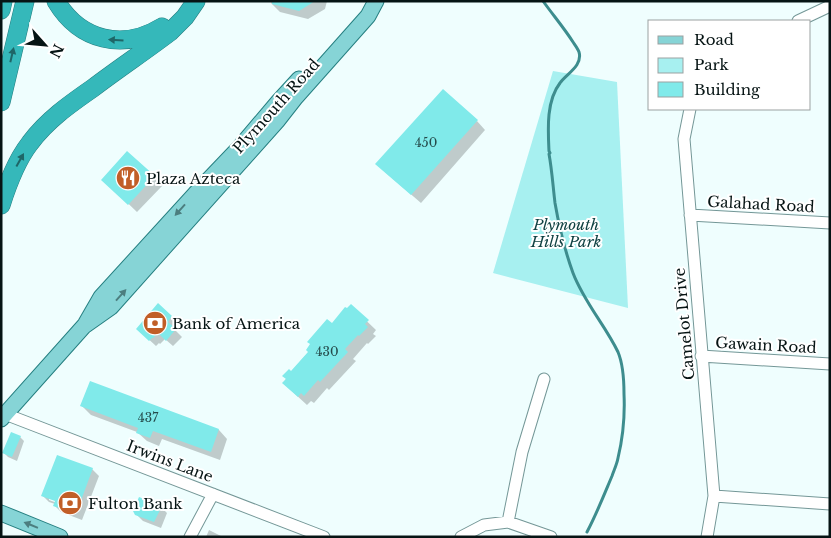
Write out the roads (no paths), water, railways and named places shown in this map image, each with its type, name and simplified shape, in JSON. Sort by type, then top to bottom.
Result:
[{"type":"highway","points":[[1,10],[3,1]]},
{"type":"highway","points":[[1,102],[25,1]]},
{"type":"highway","points":[[56,1],[68,18],[82,29],[105,39],[124,40],[142,37],[161,28],[177,14],[186,1]]},
{"type":"highway","points":[[1,205],[20,158],[40,131],[63,109],[170,32],[185,17],[196,1]]},
{"type":"main road","name":"Plymouth Road","points":[[3,416],[84,326],[100,296],[239,148],[278,102],[363,11],[375,2]]},
{"type":"main road","points":[[1,514],[60,537]]},
{"type":"street","points":[[800,20],[830,6]]},
{"type":"street","name":"Camelot Drive","points":[[690,110],[684,139],[714,496],[707,537]]},
{"type":"street","name":"Galahad Road","points":[[690,215],[830,223]]},
{"type":"street","name":"Gawain Road","points":[[701,356],[830,364]]},
{"type":"street","points":[[508,522],[522,452],[544,379]]},
{"type":"street","name":"Irwins Lane","points":[[3,416],[324,537]]},
{"type":"street","points":[[190,537],[212,494]]},
{"type":"street","points":[[714,496],[830,504]]},
{"type":"street","points":[[461,537],[484,525],[508,522],[551,537]]},
{"type":"waterway","points":[[543,1],[576,47],[580,57],[576,66],[555,90],[550,107],[549,154],[558,221],[573,273],[583,294],[618,352],[623,378],[624,418],[618,460],[587,532]]},
{"type":"place","name":"Plaza Azteca","points":[[128,178]]},
{"type":"place","name":"Bank of America","points":[[155,323]]},
{"type":"place","name":"Fulton Bank","points":[[70,503]]},
{"type":"park label","name":"Plymouth Hills Park","points":[[566,232]]}]
